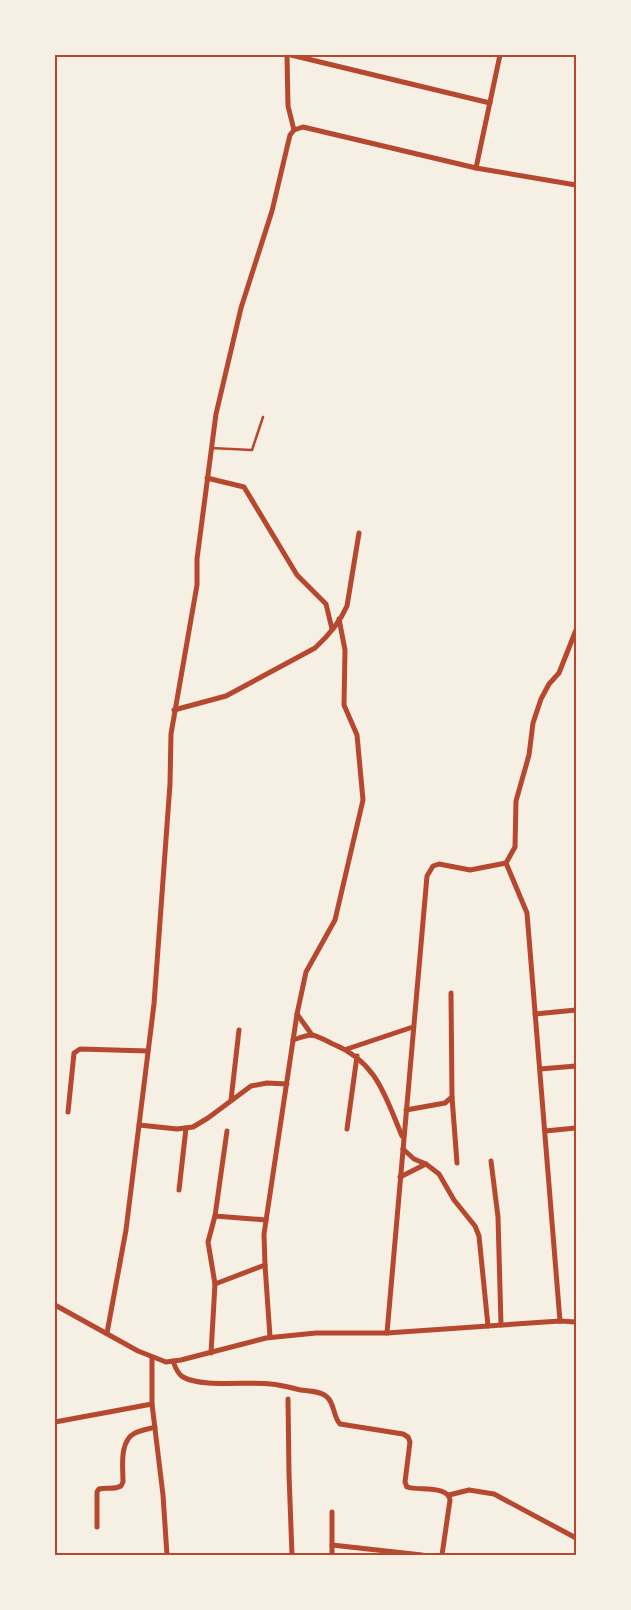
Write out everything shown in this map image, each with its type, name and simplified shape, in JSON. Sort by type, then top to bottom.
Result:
[{"type":"street","points":[[107,1333],[126,1230],[154,1004],[174,710],[197,585],[197,558],[216,414],[241,308],[272,211],[288,142],[294,130],[288,106],[286,55]]},
{"type":"street","points":[[291,55],[490,103]]},
{"type":"street","points":[[476,168],[500,55]]},
{"type":"street","points":[[294,130],[303,127],[476,168],[576,185]]},
{"type":"street","points":[[207,478],[242,486],[246,489],[295,573],[326,604],[332,629]]},
{"type":"street","points":[[174,710],[226,696],[315,648],[332,629],[347,606],[359,534]]},
{"type":"street","points":[[270,1337],[264,1234],[297,1014],[306,972],[335,920],[363,800],[357,735],[344,706],[345,650],[339,619]]},
{"type":"street","points":[[388,1333],[426,876],[433,866],[439,864],[470,870],[506,863],[515,847],[516,801],[529,754],[533,723],[541,699],[549,684],[559,673],[576,630]]},
{"type":"street","points":[[506,863],[527,913],[560,1321]]},
{"type":"street","points":[[452,993],[452,1097],[457,1163]]},
{"type":"street","points":[[535,1014],[576,1010]]},
{"type":"street","points":[[297,1014],[312,1035],[347,1049],[357,1056],[372,1073],[383,1091],[403,1138]]},
{"type":"street","points":[[347,1049],[413,1027]]},
{"type":"street","points":[[231,1100],[239,1030]]},
{"type":"street","points":[[293,1040],[312,1035]]},
{"type":"street","points":[[68,1112],[74,1053],[76,1050],[148,1051]]},
{"type":"street","points":[[347,1130],[357,1056]]},
{"type":"street","points":[[540,1069],[576,1066]]},
{"type":"street","points":[[139,1125],[177,1130],[186,1128],[208,1118],[251,1086],[287,1084]]},
{"type":"street","points":[[406,1110],[445,1103],[452,1097]]},
{"type":"street","points":[[179,1190],[186,1128]]},
{"type":"street","points":[[545,1132],[576,1128]]},
{"type":"street","points":[[211,1352],[215,1284],[208,1242],[215,1216],[227,1131]]},
{"type":"street","points":[[402,1149],[414,1159],[426,1164],[440,1174],[454,1200],[475,1226],[479,1236],[488,1326]]},
{"type":"street","points":[[491,1162],[498,1217],[500,1325]]},
{"type":"street","points":[[400,1178],[426,1164]]},
{"type":"street","points":[[215,1216],[266,1220]]},
{"type":"street","points":[[215,1284],[265,1265]]},
{"type":"street","points":[[55,1305],[152,1358],[166,1362],[173,1362],[270,1337],[316,1333],[388,1333],[560,1321],[576,1322]]},
{"type":"street","points":[[152,1358],[152,1404],[163,1495],[167,1555]]},
{"type":"street","points":[[173,1362],[182,1377],[188,1379],[205,1382],[272,1384],[320,1393],[327,1396],[336,1419],[340,1424],[403,1434],[408,1437],[410,1442],[405,1482],[407,1487],[445,1491],[449,1495],[450,1500],[442,1555]]},
{"type":"street","points":[[288,1399],[292,1555]]},
{"type":"street","points":[[55,1422],[152,1404]]},
{"type":"street","points":[[97,1527],[97,1492],[99,1489],[121,1486],[123,1482],[123,1450],[128,1440],[134,1434],[155,1428]]},
{"type":"street","points":[[449,1495],[469,1490],[494,1494],[576,1538]]},
{"type":"street","points":[[332,1512],[332,1555]]},
{"type":"street","points":[[332,1545],[381,1552],[422,1555]]},
{"type":"lane","points":[[211,448],[252,450],[263,417]]}]
